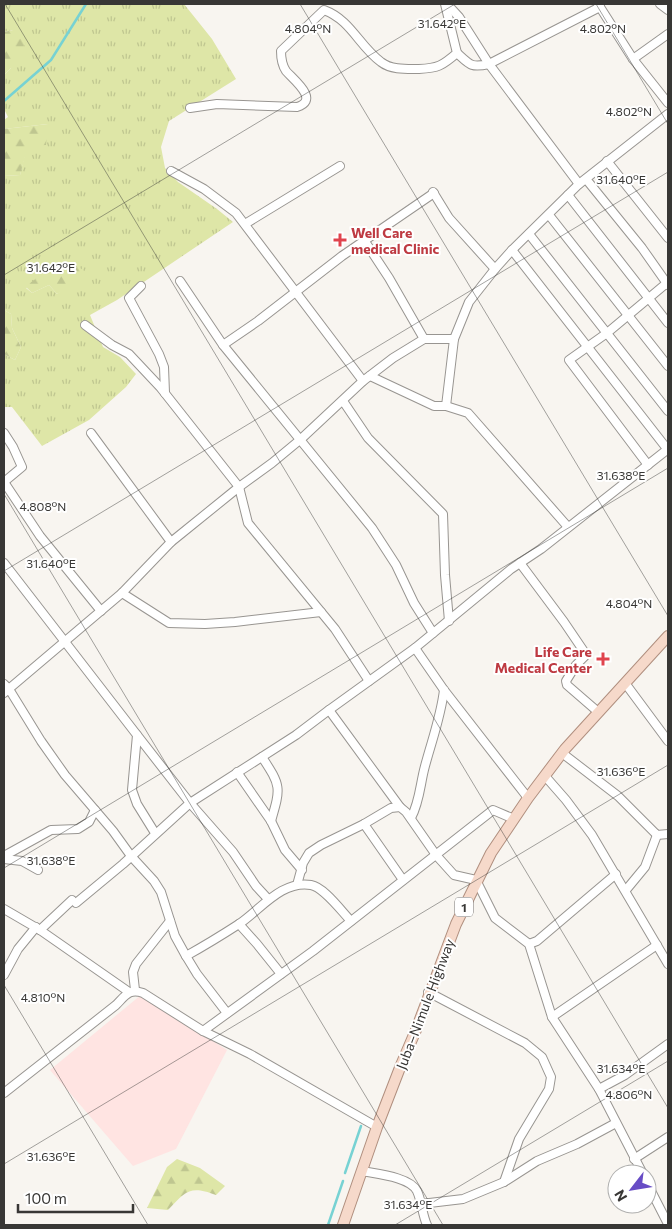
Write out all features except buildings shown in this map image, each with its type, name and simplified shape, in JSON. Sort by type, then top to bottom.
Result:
[{"type":"main road","name":"Juba–Nimule Highway","points":[[343,1225],[377,1127],[456,924],[476,880],[491,853],[528,798],[562,753],[668,636]]},
{"type":"street","points":[[446,4],[456,53],[467,63],[477,67],[490,64],[599,5],[633,59],[668,103]]},
{"type":"street","points":[[446,4],[459,17],[490,64],[580,184]]},
{"type":"street","points":[[660,4],[668,10]]},
{"type":"street","points":[[190,108],[217,104],[297,107],[304,104],[307,100],[306,94],[302,86],[283,65],[281,51],[287,43],[316,20],[324,7],[341,19],[382,63],[404,69],[435,68],[444,64],[456,53]]},
{"type":"street","points":[[633,59],[668,34]]},
{"type":"street","points":[[446,406],[454,339],[469,302],[495,268],[568,195],[606,161],[668,114]]},
{"type":"street","points":[[606,161],[668,238]]},
{"type":"street","points":[[245,224],[340,166]]},
{"type":"street","points":[[171,171],[204,189],[236,213],[295,291],[367,379],[434,406],[446,406],[468,413],[568,527]]},
{"type":"street","points":[[586,179],[642,248],[668,284],[628,314],[607,333],[568,360],[648,465]]},
{"type":"street","points":[[223,345],[258,321],[364,240],[434,193],[450,218],[495,268]]},
{"type":"street","points":[[568,195],[668,323]]},
{"type":"street","points":[[549,215],[668,366]]},
{"type":"street","points":[[529,234],[668,411]]},
{"type":"street","points":[[364,240],[424,339]]},
{"type":"street","points":[[4,975],[18,949],[38,929],[131,856],[190,803],[296,736],[415,648],[520,563],[541,549],[668,449],[512,250]]},
{"type":"street","points":[[180,282],[223,345],[372,528],[396,565],[414,604],[434,633]]},
{"type":"street","points":[[141,286],[129,298],[164,367],[166,395]]},
{"type":"street","points":[[85,325],[112,345],[129,354],[156,382],[239,487],[248,523],[336,629],[369,681]]},
{"type":"street","points":[[227,1013],[197,974],[186,956],[175,936],[161,892],[154,881],[131,856],[65,775],[5,688],[122,594],[171,542],[239,487],[272,464],[393,358],[424,339],[454,339]]},
{"type":"street","points":[[343,401],[368,438],[444,514],[445,575],[449,621]]},
{"type":"street","points":[[91,433],[171,542]]},
{"type":"street","points":[[4,434],[13,447],[22,467],[4,482],[40,536],[102,611]]},
{"type":"street","points":[[4,563],[190,803],[233,852],[256,886],[268,899]]},
{"type":"street","points":[[520,563],[585,653],[585,656],[576,665],[566,681],[567,685],[598,712]]},
{"type":"street","points":[[122,594],[169,623],[205,624],[235,622],[321,612]]},
{"type":"street","points":[[415,648],[444,690],[528,798]]},
{"type":"street","points":[[625,683],[668,741]]},
{"type":"street","points":[[411,818],[422,789],[425,767],[442,707],[444,690]]},
{"type":"street","points":[[329,710],[400,807],[411,818],[436,855],[454,874],[476,880],[496,918],[529,944],[552,1017],[599,1088],[637,1164]]},
{"type":"street","points":[[137,735],[132,790],[137,804],[155,833]]},
{"type":"street","points":[[562,753],[618,796],[657,835]]},
{"type":"street","points":[[262,757],[278,785],[279,795],[272,820]]},
{"type":"street","points":[[237,772],[272,820],[286,850],[302,870]]},
{"type":"street","points":[[545,776],[592,835],[668,964]]},
{"type":"street","points":[[297,885],[303,862],[309,852],[391,808],[400,807]]},
{"type":"street","points":[[4,858],[50,830],[78,829],[89,822],[95,810]]},
{"type":"street","points":[[203,1031],[351,921],[494,810],[514,819]]},
{"type":"street","points":[[364,824],[402,880]]},
{"type":"street","points":[[657,835],[668,834]]},
{"type":"street","points":[[626,890],[645,867],[657,835]]},
{"type":"street","points":[[4,858],[22,861],[38,870]]},
{"type":"street","points":[[529,944],[543,936],[616,874]]},
{"type":"street","points":[[186,956],[238,924],[268,899],[297,885],[313,885],[320,889],[351,921]]},
{"type":"street","points":[[4,909],[132,991],[143,993],[203,1031],[250,1054],[377,1127]]},
{"type":"street","points":[[5,1090],[132,991],[133,972],[136,964],[149,945],[170,921]]},
{"type":"street","points":[[238,924],[281,974]]},
{"type":"street","points":[[552,1017],[657,945]]},
{"type":"street","points":[[428,992],[525,1043],[542,1057],[551,1077],[549,1090],[519,1139],[504,1182]]},
{"type":"street","points":[[599,1088],[625,1075],[668,1044]]},
{"type":"street","points":[[421,1204],[464,1199],[504,1182],[537,1161],[577,1144],[616,1123]]},
{"type":"street","points":[[634,1158],[668,1137]]},
{"type":"street","points":[[362,1171],[407,1181],[413,1185],[427,1225]]},
{"type":"street","points":[[657,1203],[668,1224]]},
{"type":"shaded area","points":[[141,995],[227,1050],[176,1149],[133,1166],[50,1070]]},
{"type":"green space","points":[[4,4],[184,4],[212,39],[236,79],[169,121],[161,147],[165,168],[178,182],[233,222],[117,300],[90,315],[103,347],[120,357],[136,374],[126,387],[89,420],[42,446],[12,407],[4,407],[4,354],[15,360],[21,347],[12,328],[11,314],[4,310],[4,176],[20,175],[27,146],[48,124],[4,129],[4,120],[8,117],[4,109],[4,75],[11,68],[13,30],[4,32]],"holes":[[[85,272],[57,294],[49,285],[32,293],[26,288]]]},
{"type":"green space","points":[[13,30],[21,34],[26,43],[11,68],[4,75],[4,32]]},
{"type":"green space","points":[[48,124],[46,145],[28,146],[20,175],[4,176],[4,129]]},
{"type":"green space","points":[[74,264],[86,272],[71,286],[57,294],[49,285],[32,293],[26,287],[42,275]]},
{"type":"green space","points":[[4,310],[11,314],[12,328],[21,347],[15,360],[4,354]]},
{"type":"green space","points":[[177,1159],[200,1168],[225,1186],[216,1195],[200,1190],[184,1194],[168,1210],[147,1208],[167,1167]]},
{"type":"waterway","points":[[4,101],[51,60],[86,4]]},
{"type":"waterway","points":[[345,1173],[361,1126]]},
{"type":"waterway","points":[[328,1225],[343,1181]]},
{"type":"place","name":"Well Care medical Clinic","points":[[340,240]]},
{"type":"place","name":"Life Care Medical Center","points":[[603,659]]}]
